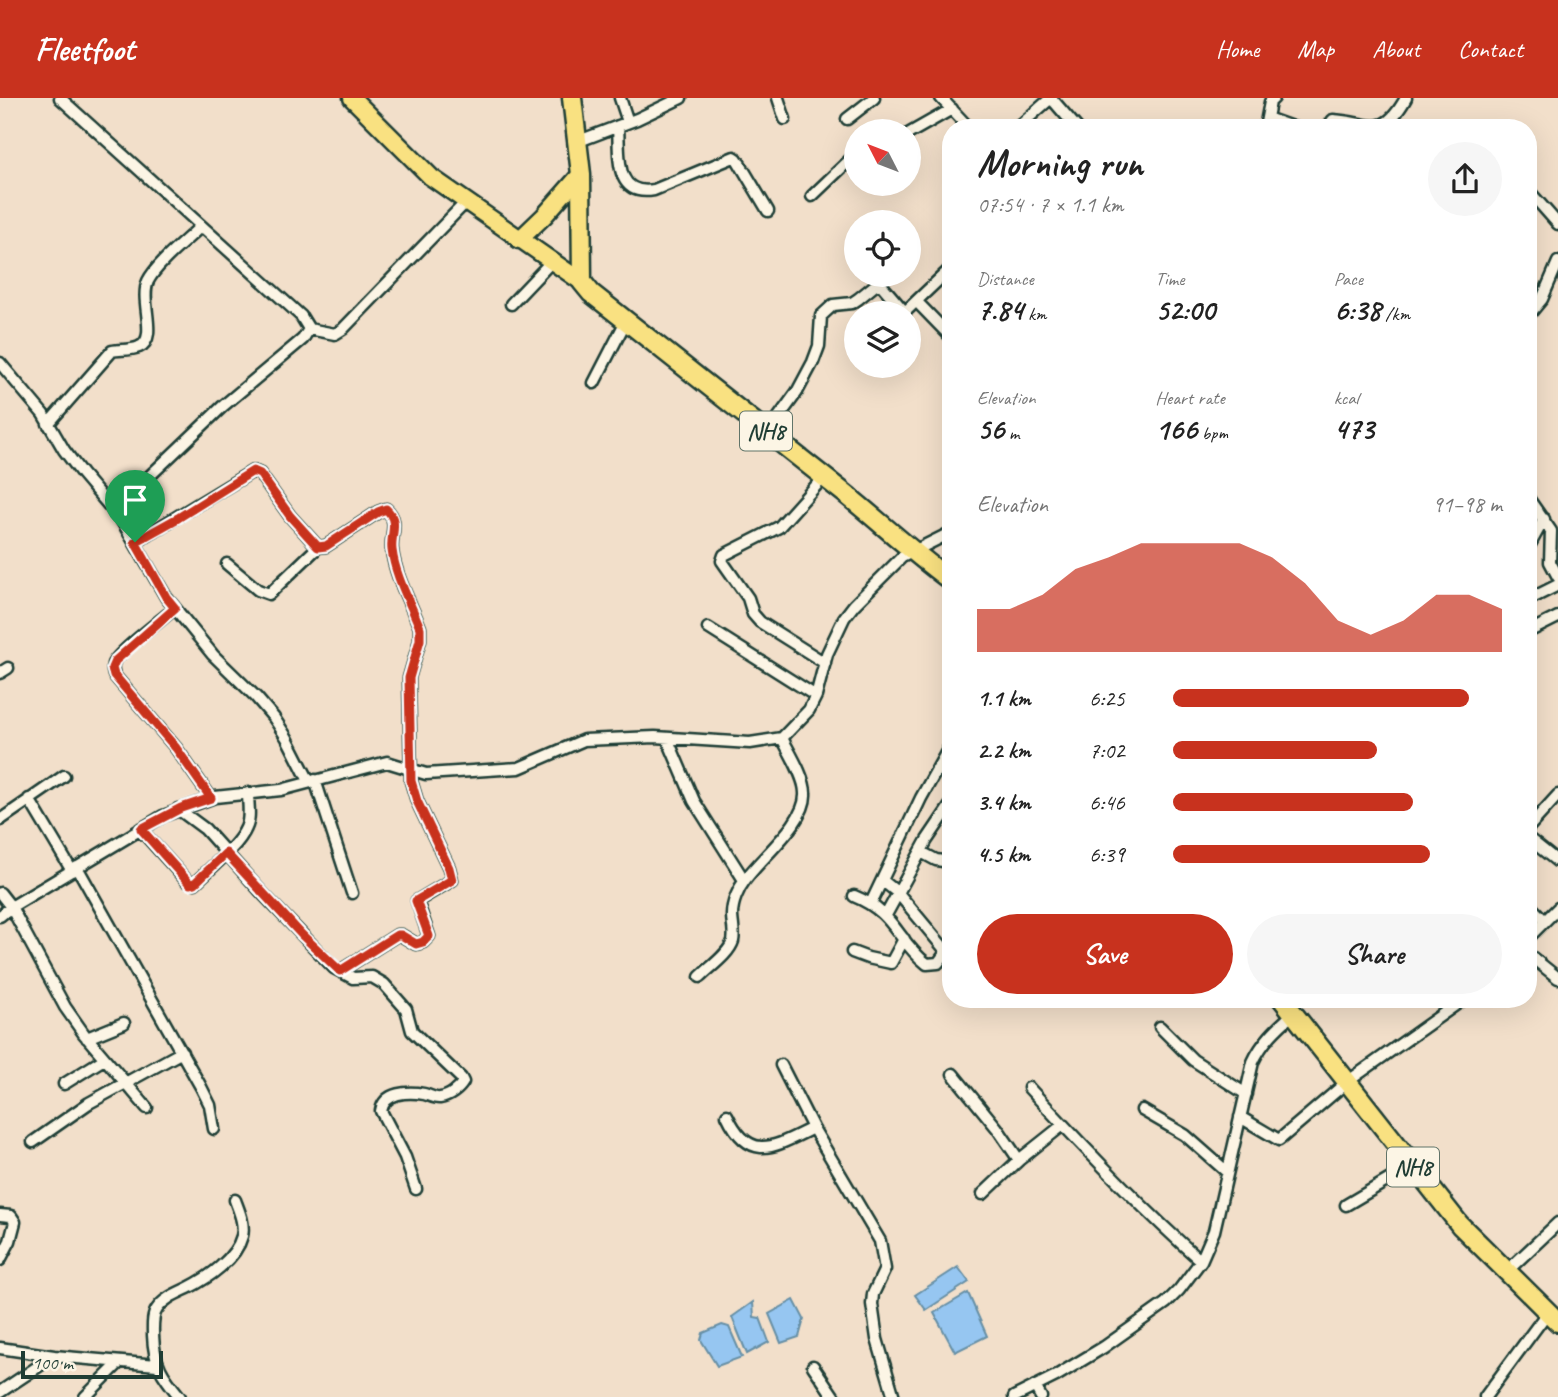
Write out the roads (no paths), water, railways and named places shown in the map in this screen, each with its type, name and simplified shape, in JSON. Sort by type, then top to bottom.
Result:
[{"type":"highway","points":[[572,98],[581,174],[582,282]]},
{"type":"highway","name":"NH8","points":[[582,282],[591,293],[768,432],[942,574]]},
{"type":"highway","name":"NH8","points":[[1289,1008],[1460,1225],[1553,1318]]},
{"type":"main road","points":[[352,98],[431,177],[582,282]]},
{"type":"main road","points":[[519,240],[581,174]]},
{"type":"street","points":[[60,98],[301,316],[309,329],[335,334],[343,329],[466,202]]},
{"type":"street","points":[[620,98],[623,124],[622,174],[625,183],[634,190],[654,190],[734,158],[768,211]]},
{"type":"street","points":[[579,141],[681,98]]},
{"type":"street","points":[[778,98],[785,119]]},
{"type":"street","points":[[847,119],[874,98]]},
{"type":"street","points":[[941,98],[960,119]]},
{"type":"street","points":[[1027,119],[1051,98],[1069,119]]},
{"type":"street","points":[[1391,119],[1406,98]]},
{"type":"street","points":[[1267,119],[1270,99]]},
{"type":"street","points":[[921,126],[951,109]]},
{"type":"street","points":[[812,195],[844,166]]},
{"type":"street","points":[[1537,200],[1558,224]]},
{"type":"street","points":[[48,424],[112,351],[140,347],[147,341],[150,334],[144,307],[149,279],[201,226]]},
{"type":"street","points":[[511,304],[552,261]]},
{"type":"street","points":[[1537,305],[1557,268]]},
{"type":"street","points":[[917,301],[942,277]]},
{"type":"street","points":[[855,301],[880,282],[896,301]]},
{"type":"street","points":[[768,432],[806,377],[819,346],[821,316],[833,305],[844,304]]},
{"type":"street","points":[[921,307],[942,328]]},
{"type":"street","points":[[594,383],[626,321]]},
{"type":"street","points":[[113,511],[223,406],[303,339],[309,329]]},
{"type":"street","points":[[0,363],[135,542],[166,597],[213,655],[274,718],[312,781],[352,893]]},
{"type":"street","points":[[135,542],[253,471],[260,474],[290,516],[318,547]]},
{"type":"street","points":[[823,478],[779,527],[724,555],[722,561],[748,597],[753,614],[760,622],[825,663]]},
{"type":"street","points":[[228,564],[258,590],[269,594],[318,547],[326,546],[378,512],[386,509],[392,515],[395,527],[391,548],[420,628],[420,640],[409,678],[411,781],[417,801],[449,868],[452,880],[416,901],[428,928],[429,936],[423,942],[416,944],[397,935],[340,971]]},
{"type":"street","points":[[1537,510],[1551,531],[1550,562],[1558,577]]},
{"type":"street","points":[[1537,532],[1544,519]]},
{"type":"street","points":[[0,916],[141,829],[178,809],[211,798],[281,789],[387,762],[418,773],[435,775],[519,768],[584,740],[621,737],[750,743],[782,738],[809,710],[836,633],[854,605],[893,564],[942,537]]},
{"type":"street","points":[[1537,596],[1558,585]]},
{"type":"street","points":[[175,608],[115,661],[112,668],[114,675],[176,748],[211,798]]},
{"type":"street","points":[[1537,628],[1558,617]]},
{"type":"street","points":[[708,628],[816,696]]},
{"type":"street","points":[[667,738],[694,801],[744,880]]},
{"type":"street","points":[[700,977],[734,940],[734,901],[744,880],[794,822],[803,806],[806,793],[782,738]]},
{"type":"street","points":[[871,903],[942,760]]},
{"type":"street","points":[[0,820],[64,776]]},
{"type":"street","points":[[141,829],[190,884],[195,883],[226,853],[246,828],[247,793]]},
{"type":"street","points":[[1537,818],[1558,795]]},
{"type":"street","points":[[29,799],[74,869],[182,1052],[209,1105],[214,1129]]},
{"type":"street","points":[[178,809],[198,822],[302,935],[340,971],[353,978],[377,978],[406,1009],[412,1031],[461,1078],[463,1082],[460,1087],[439,1098],[405,1092],[385,1100],[382,1105],[382,1111],[405,1157],[416,1189]]},
{"type":"street","points":[[886,915],[920,852],[942,818]]},
{"type":"street","points":[[1537,845],[1558,862]]},
{"type":"street","points":[[920,852],[942,861]]},
{"type":"street","points":[[883,881],[898,893],[942,942]]},
{"type":"street","points":[[0,892],[11,907],[65,1007],[104,1059],[147,1108]]},
{"type":"street","points":[[854,896],[871,903],[886,915],[918,957],[927,964],[938,963],[942,957]]},
{"type":"street","points":[[1537,929],[1558,908]]},
{"type":"street","points":[[1537,913],[1545,921]]},
{"type":"street","points":[[852,952],[891,963],[904,939]]},
{"type":"street","points":[[1537,961],[1558,978]]},
{"type":"street","points":[[1240,1117],[1279,1140],[1347,1082],[1451,1008]]},
{"type":"street","points":[[1014,1397],[1104,1347],[1166,1303],[1201,1261],[1214,1231],[1253,1062],[1259,1049],[1274,1031],[1293,1014]]},
{"type":"street","points":[[88,1038],[124,1023]]},
{"type":"street","points":[[1160,1027],[1187,1055],[1246,1094]]},
{"type":"street","points":[[33,1142],[72,1114],[182,1052]]},
{"type":"street","points":[[64,1084],[104,1059]]},
{"type":"street","points":[[781,1065],[813,1128],[880,1241],[885,1269],[873,1294],[872,1304],[877,1339],[894,1397]]},
{"type":"street","points":[[953,1074],[1019,1160]]},
{"type":"street","points":[[1029,1087],[1159,1224],[1201,1261]]},
{"type":"street","points":[[1142,1110],[1185,1135],[1227,1172]]},
{"type":"street","points":[[727,1115],[735,1133],[757,1147],[776,1146],[813,1128]]},
{"type":"street","points":[[982,1194],[1063,1125]]},
{"type":"street","points":[[1346,1205],[1412,1166]]},
{"type":"street","points":[[180,1397],[157,1365],[153,1320],[156,1309],[220,1266],[235,1250],[242,1237],[243,1224],[235,1200]]},
{"type":"street","points":[[0,1215],[10,1216],[15,1222],[10,1241],[0,1260]]},
{"type":"street","points":[[1506,1272],[1558,1223]]},
{"type":"street","points":[[1485,1397],[1553,1318]]},
{"type":"street","points":[[0,1348],[54,1356],[157,1365]]},
{"type":"street","points":[[0,1392],[54,1356]]},
{"type":"street","points":[[85,1397],[120,1362]]},
{"type":"street","points":[[813,1366],[834,1397]]},
{"type":"street","points":[[1035,1386],[1041,1397]]},
{"type":"water","points":[[958,1267],[969,1282],[926,1310],[915,1295]]},
{"type":"water","points":[[968,1293],[987,1336],[955,1352],[934,1313]]},
{"type":"water","points":[[794,1300],[804,1319],[799,1337],[781,1343],[769,1314]]},
{"type":"water","points":[[753,1302],[754,1317],[760,1318],[769,1342],[747,1354],[732,1317]]},
{"type":"water","points":[[722,1325],[729,1327],[742,1357],[717,1366],[701,1340],[703,1333]]}]
